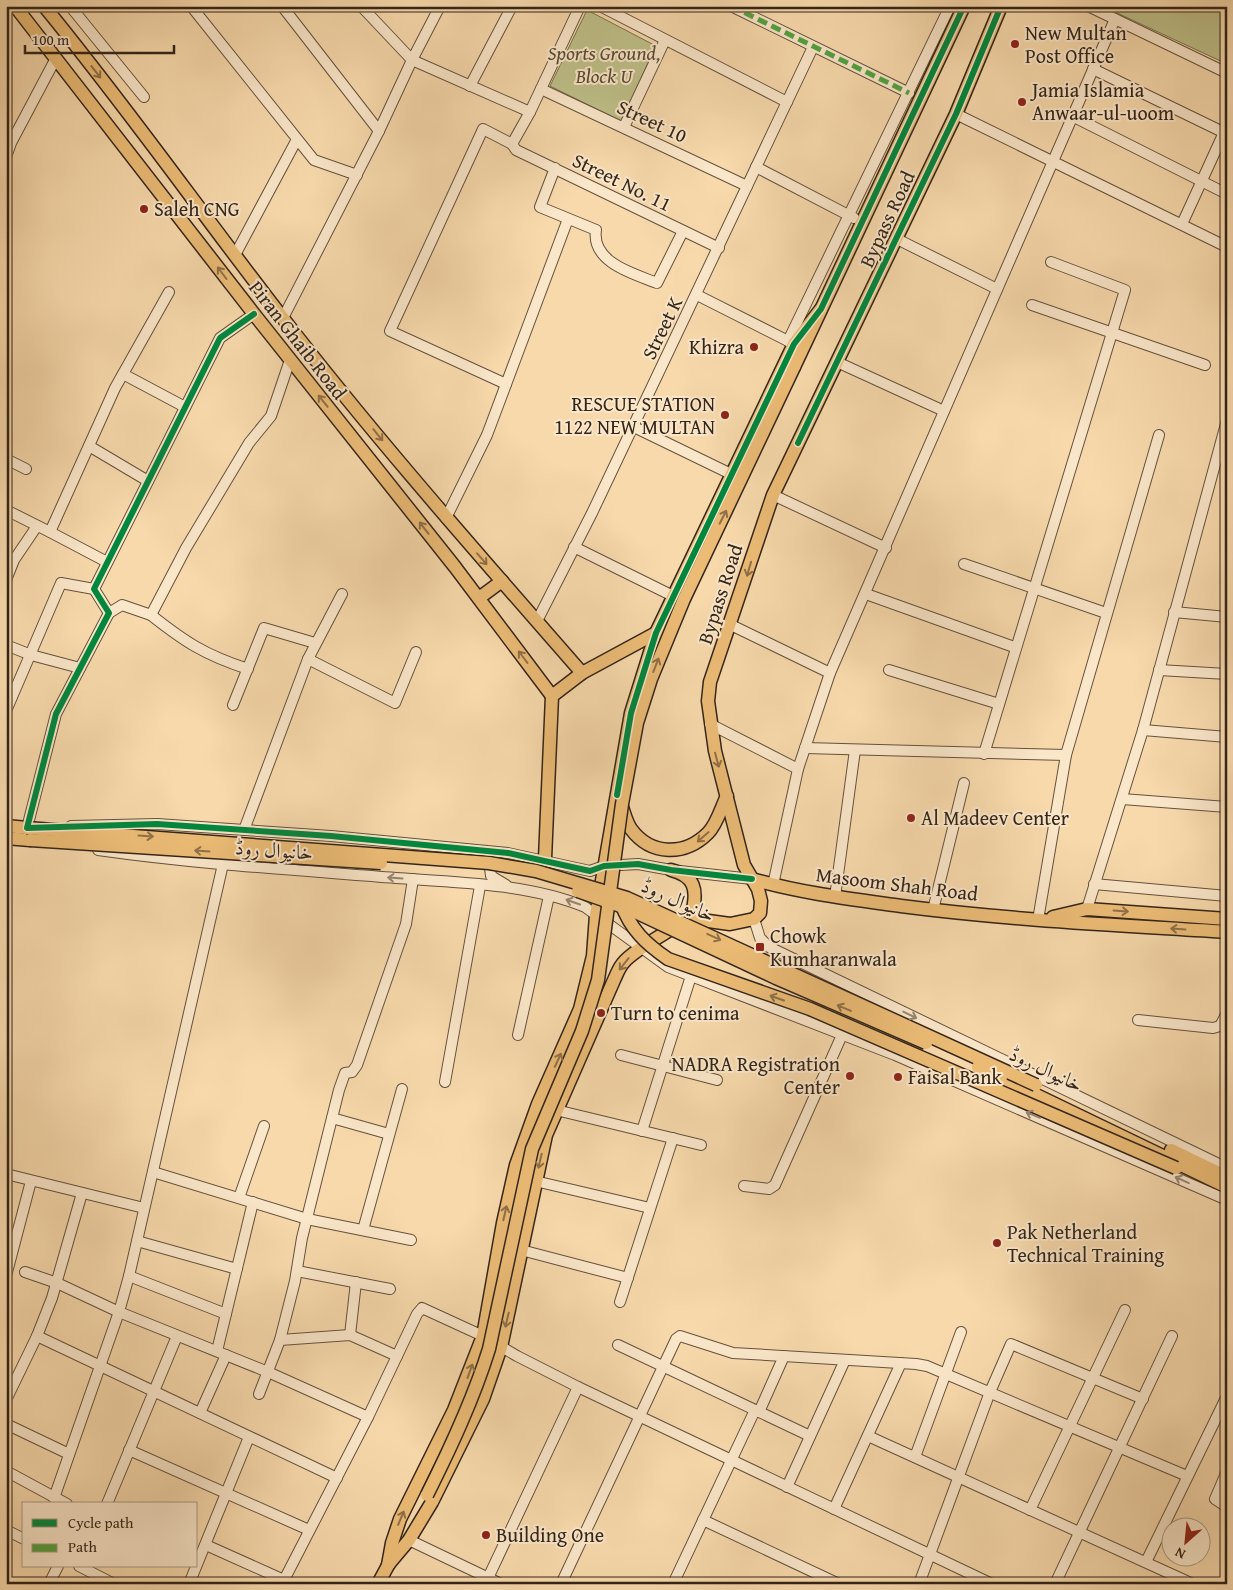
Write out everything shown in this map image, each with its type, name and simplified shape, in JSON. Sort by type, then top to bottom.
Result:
[{"type":"main road","name":"Piran Ghaib Road","points":[[15,6],[478,598],[552,696]]},
{"type":"main road","name":"Piran Ghaib Road","points":[[44,6],[302,342],[446,518],[582,673]]},
{"type":"main road","points":[[378,1584],[427,1495],[464,1419],[483,1370],[532,1148],[582,1032],[603,953],[615,852],[637,723],[651,679],[684,599],[964,6]]},
{"type":"main road","name":"Bypass Road","points":[[754,919],[760,913],[761,900],[744,865],[710,724],[708,700],[710,682],[731,625],[773,494],[956,114],[1001,6]]},
{"type":"main road","points":[[147,174],[164,160]]},
{"type":"main road","points":[[388,1565],[392,1543],[400,1519],[454,1410],[483,1336],[503,1223],[516,1165],[538,1104],[580,1009],[593,956],[596,915],[631,713],[656,633],[791,342],[821,309]]},
{"type":"main road","points":[[288,357],[302,342]]},
{"type":"main road","points":[[377,469],[395,455]]},
{"type":"main road","points":[[478,598],[502,581]]},
{"type":"main road","points":[[545,859],[552,696],[582,673],[656,633]]},
{"type":"main road","points":[[617,795],[632,830],[655,847],[669,851],[684,850],[709,832],[727,796]]},
{"type":"main road","name":"خانیوال روڈ","points":[[6,826],[29,834],[470,869],[554,883],[629,909],[776,978],[1000,1078],[1227,1187]]},
{"type":"main road","name":"خانیوال روڈ","points":[[6,838],[29,834],[489,863],[536,870],[627,898],[1036,1085],[1227,1176]]},
{"type":"main road","points":[[615,852],[619,899],[626,918],[648,945],[668,959],[810,1009],[1176,1168],[1227,1187]]},
{"type":"main road","points":[[388,1565],[409,1540],[432,1502],[476,1416],[501,1347],[546,1135],[614,980],[623,963],[692,913],[695,888],[682,873],[671,870]]},
{"type":"main road","name":"Masoom Shah Road","points":[[752,879],[834,897],[933,910],[1038,920],[1227,932]]},
{"type":"main road","name":"Masoom Shah Road","points":[[1038,920],[1087,909],[1227,919]]},
{"type":"main road","points":[[686,918],[730,924],[754,919]]},
{"type":"street","points":[[6,12],[9,6]]},
{"type":"street","points":[[70,6],[144,97]]},
{"type":"street","points":[[191,6],[296,141],[314,160],[357,175]]},
{"type":"street","points":[[282,6],[379,131]]},
{"type":"street","points":[[283,318],[357,175],[440,6]]},
{"type":"street","points":[[470,86],[512,6]]},
{"type":"street","points":[[512,144],[530,112],[580,6]]},
{"type":"street","points":[[600,6],[787,102]]},
{"type":"street","points":[[731,6],[909,93]]},
{"type":"street","points":[[697,295],[791,342],[950,6]]},
{"type":"street","points":[[1088,6],[1227,73]]},
{"type":"street","points":[[366,9],[412,60],[530,112]]},
{"type":"street","points":[[774,885],[798,769],[830,673],[1052,163],[1074,117],[1092,69],[1115,19]]},
{"type":"street","points":[[624,127],[665,40]]},
{"type":"street","name":"Street K","points":[[537,621],[634,427],[813,47]]},
{"type":"street","points":[[6,158],[11,143],[56,58]]},
{"type":"street","points":[[1092,69],[1226,131],[1182,224]]},
{"type":"street","name":"Street 10","points":[[541,89],[747,186]]},
{"type":"street","points":[[956,114],[1052,163],[1227,247]]},
{"type":"street","points":[[1074,117],[1227,194]]},
{"type":"street","name":"Street No. 11","points":[[506,384],[390,331],[482,130],[512,144],[516,150],[719,248]]},
{"type":"street","points":[[235,255],[296,141]]},
{"type":"street","points":[[756,167],[862,221]]},
{"type":"street","points":[[555,168],[540,207],[596,230],[595,236],[600,248],[606,258],[615,266],[657,283],[683,231]]},
{"type":"street","points":[[446,518],[487,435],[568,219]]},
{"type":"street","points":[[896,239],[997,289]]},
{"type":"street","points":[[984,754],[1014,647],[1034,588],[1125,290],[1051,262]]},
{"type":"street","points":[[50,532],[123,374],[169,292]]},
{"type":"street","points":[[1032,305],[1206,365]]},
{"type":"street","points":[[94,589],[220,338],[254,314]]},
{"type":"street","points":[[150,615],[186,548],[249,443],[271,416],[288,357]]},
{"type":"street","points":[[837,362],[944,411]]},
{"type":"street","points":[[123,374],[185,407]]},
{"type":"street","points":[[1087,909],[1143,730],[1226,425]]},
{"type":"street","points":[[634,427],[731,474]]},
{"type":"street","points":[[1038,920],[1066,755],[1159,435]]},
{"type":"street","points":[[89,446],[148,481]]},
{"type":"street","points":[[6,459],[26,470]]},
{"type":"street","points":[[773,494],[886,548]]},
{"type":"street","points":[[6,510],[107,562]]},
{"type":"street","points":[[6,580],[10,557],[37,526]]},
{"type":"street","points":[[574,547],[673,596]]},
{"type":"street","points":[[964,564],[1106,613]]},
{"type":"street","points":[[6,710],[61,583],[94,589],[109,613]]},
{"type":"street","points":[[244,830],[308,658],[342,594]]},
{"type":"street","points":[[866,594],[1014,647]]},
{"type":"street","points":[[248,669],[214,658],[180,638],[150,615],[122,605],[109,613],[56,714],[29,834],[157,824],[331,836],[518,855],[545,859],[590,871],[604,866],[638,864],[671,870],[752,879]]},
{"type":"street","points":[[1174,612],[1227,616]]},
{"type":"street","points":[[731,625],[830,673]]},
{"type":"street","points":[[233,705],[264,628],[315,643]]},
{"type":"street","points":[[6,644],[31,655],[80,668]]},
{"type":"street","points":[[308,658],[395,703],[416,652]]},
{"type":"street","points":[[889,670],[999,704]]},
{"type":"street","points":[[1159,670],[1227,674]]},
{"type":"street","points":[[710,724],[798,769]]},
{"type":"street","points":[[1143,730],[1227,737]]},
{"type":"street","points":[[804,748],[1066,755]]},
{"type":"street","points":[[834,897],[855,750]]},
{"type":"street","points":[[933,910],[964,783]]},
{"type":"street","points":[[1122,799],[1227,807]]},
{"type":"street","name":"خانیوال روڈ","points":[[29,834],[160,859],[511,888],[573,902],[596,915],[668,967],[912,1062],[1227,1200]]},
{"type":"street","points":[[511,888],[491,876],[490,868],[494,860],[502,856],[518,855]]},
{"type":"street","points":[[54,1498],[119,1312],[129,1276],[223,864]]},
{"type":"street","points":[[259,1394],[280,1340],[297,1271],[307,1219],[344,1075],[356,1069],[358,1065],[406,924],[413,879]]},
{"type":"street","points":[[1094,884],[1227,896]]},
{"type":"street","points":[[445,1082],[480,886]]},
{"type":"street","points":[[518,1036],[549,896]]},
{"type":"street","points":[[754,919],[760,938],[769,947],[1227,1168]]},
{"type":"street","points":[[642,1131],[691,976]]},
{"type":"street","points":[[1138,1020],[1213,1028],[1220,1026],[1227,1013]]},
{"type":"street","points":[[744,1186],[769,1189],[775,1185],[842,1034]]},
{"type":"street","points":[[621,1055],[717,1080]]},
{"type":"street","points":[[363,1230],[402,1089]]},
{"type":"street","points":[[556,1110],[700,1145]]},
{"type":"street","points":[[332,1118],[389,1134]]},
{"type":"street","points":[[239,1198],[264,1126]]},
{"type":"street","points":[[620,1302],[673,1138]]},
{"type":"street","points":[[153,1172],[307,1219],[411,1240]]},
{"type":"street","points":[[6,1174],[144,1208]]},
{"type":"street","points":[[6,1276],[31,1180]]},
{"type":"street","points":[[535,1180],[650,1208]]},
{"type":"street","points":[[6,1400],[37,1336],[56,1283],[82,1193]]},
{"type":"street","points":[[200,1413],[221,1353],[226,1314],[254,1202]]},
{"type":"street","points":[[137,1241],[237,1269]]},
{"type":"street","points":[[522,1250],[628,1278]]},
{"type":"street","points":[[297,1271],[390,1289]]},
{"type":"street","points":[[26,1272],[268,1372],[368,1417]]},
{"type":"street","points":[[129,1276],[226,1314]]},
{"type":"street","points":[[350,1335],[356,1282]]},
{"type":"street","points":[[206,1545],[283,1582],[368,1417],[417,1314],[422,1308],[428,1309],[483,1336],[578,1387],[992,1584]]},
{"type":"street","points":[[1030,1510],[1126,1310]]},
{"type":"street","points":[[915,1457],[961,1332]]},
{"type":"street","points":[[280,1340],[350,1335],[397,1356]]},
{"type":"street","points":[[37,1336],[337,1478]]},
{"type":"street","points":[[108,1502],[178,1336]]},
{"type":"street","points":[[561,1584],[680,1336],[733,1353],[927,1366],[1188,1476]]},
{"type":"street","points":[[1056,1584],[1172,1336]]},
{"type":"street","points":[[919,1584],[932,1555],[990,1392],[1011,1344],[1142,1399]]},
{"type":"street","points":[[618,1345],[810,1436]]},
{"type":"street","points":[[676,1583],[732,1459],[784,1356]]},
{"type":"street","points":[[787,1487],[845,1360]]},
{"type":"street","points":[[834,1509],[901,1363]]},
{"type":"street","points":[[488,1578],[578,1387]]},
{"type":"street","points":[[1146,1562],[1225,1400]]},
{"type":"street","points":[[6,1424],[69,1454]]},
{"type":"street","points":[[868,1436],[1193,1584]]},
{"type":"street","points":[[198,1562],[249,1437]]},
{"type":"street","points":[[129,1450],[309,1530]]},
{"type":"street","points":[[6,1471],[63,1502]]},
{"type":"street","points":[[1227,1471],[1215,1499],[1227,1507]]},
{"type":"street","points":[[703,1520],[839,1584]]},
{"type":"street","points":[[6,1530],[22,1538]]},
{"type":"street","points":[[409,1540],[500,1584]]},
{"type":"street","points":[[49,1584],[57,1568]]},
{"type":"street","points":[[83,1568],[114,1584]]},
{"type":"street","points":[[189,1584],[195,1568]]},
{"type":"green space","points":[[1102,6],[1227,6],[1227,64]]},
{"type":"green space","name":"Sports Ground, Block U","points":[[587,10],[656,46],[621,121],[550,86]]},
{"type":"marked path","points":[[731,6],[909,93]]},
{"type":"cycle path","points":[[617,795],[631,713],[656,633],[794,344],[821,309],[964,6]]},
{"type":"cycle path","points":[[798,443],[956,114],[1001,6]]},
{"type":"cycle path","points":[[254,314],[220,338],[94,589],[109,613],[56,714],[27,828],[157,824],[331,836],[508,853],[590,871],[604,866],[638,864],[671,870],[752,879]]},
{"type":"place","name":"New Multan Post Office","points":[[1015,44]]},
{"type":"place","name":"Jamia Islamia Anwaar-ul-uoom","points":[[1022,102]]},
{"type":"place","name":"Saleh CNG","points":[[144,209]]},
{"type":"place","name":"Khizra","points":[[754,347]]},
{"type":"place","name":"RESCUE STATION 1122 NEW MULTAN","points":[[725,415]]},
{"type":"place","name":"Al Madeev Center","points":[[911,818]]},
{"type":"place","name":"Chowk Kumharanwala","points":[[760,947]]},
{"type":"place","name":"Turn to cenima","points":[[601,1013]]},
{"type":"place","name":"NADRA Registration Center","points":[[850,1076]]},
{"type":"place","name":"Faisal Bank","points":[[898,1077]]},
{"type":"place","name":"Pak Netherland Technical Training","points":[[997,1243]]},
{"type":"place","name":"Building One","points":[[486,1535]]}]
